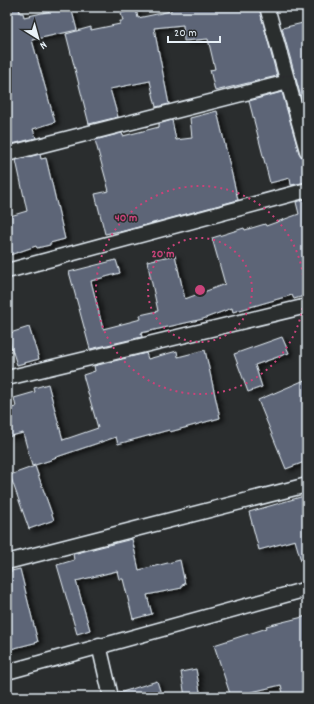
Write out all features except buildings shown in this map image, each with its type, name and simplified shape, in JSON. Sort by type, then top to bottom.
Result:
[{"type":"street","points":[[267,7],[307,151]]},
{"type":"street","points":[[7,154],[288,82]]},
{"type":"street","points":[[7,271],[307,190]]},
{"type":"street","points":[[7,378],[307,306]]},
{"type":"street","points":[[7,562],[307,485]]},
{"type":"street","points":[[7,672],[99,645],[307,589]]},
{"type":"street","points":[[99,645],[111,697]]}]
